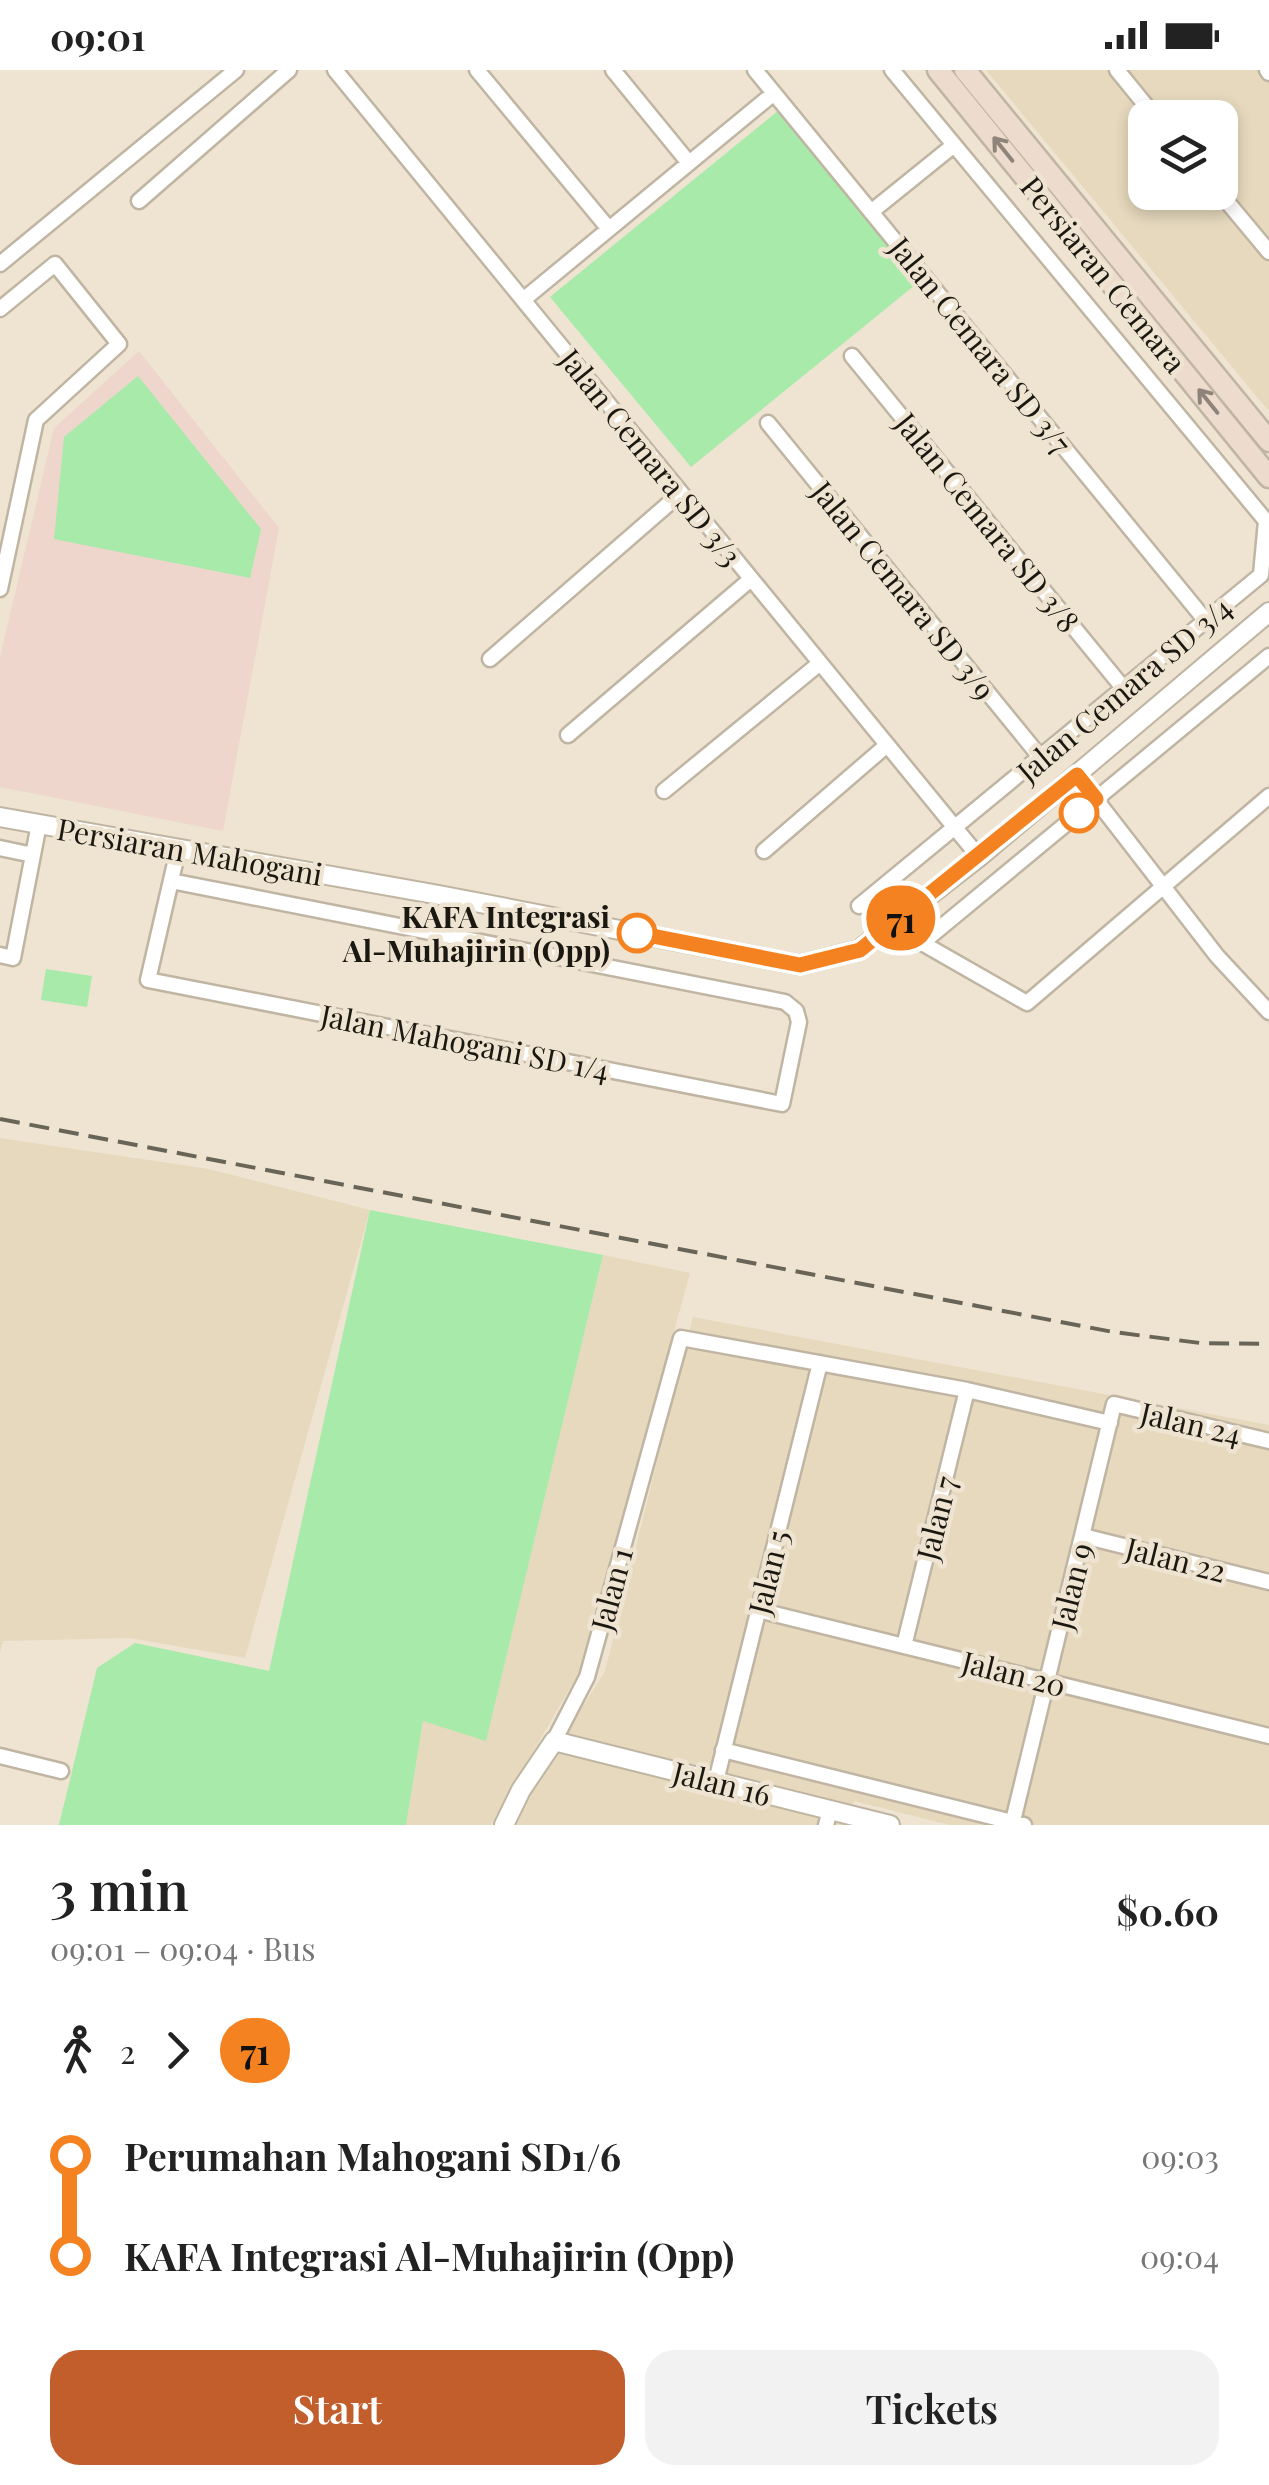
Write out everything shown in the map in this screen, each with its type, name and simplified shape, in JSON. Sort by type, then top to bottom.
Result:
[{"type":"main road","name":"Persiaran Cemara","points":[[938,70],[1269,477]]},
{"type":"main road","name":"Persiaran Cemara","points":[[967,72],[1269,441]]},
{"type":"street","points":[[0,264],[236,70]]},
{"type":"street","points":[[139,202],[289,70]]},
{"type":"street","name":"Jalan Cemara SD 3/3","points":[[335,70],[973,850]]},
{"type":"street","points":[[476,70],[609,229]]},
{"type":"street","points":[[613,70],[688,164]]},
{"type":"street","name":"Jalan Cemara SD 3/7","points":[[755,70],[1206,621]]},
{"type":"street","name":"Jalan Cemara SD 3/4","points":[[859,906],[1262,575],[1266,520],[892,70]]},
{"type":"street","points":[[1116,70],[1141,100]]},
{"type":"street","points":[[523,300],[774,92]]},
{"type":"street","points":[[871,212],[954,145]]},
{"type":"street","points":[[1235,210],[1269,252]]},
{"type":"street","points":[[0,309],[55,264],[119,344],[36,420],[0,590]]},
{"type":"street","name":"Jalan Cemara SD 3/8","points":[[852,356],[1124,689]]},
{"type":"street","name":"Jalan Cemara SD 3/9","points":[[768,424],[1041,758]]},
{"type":"street","points":[[490,660],[682,494]]},
{"type":"street","points":[[568,735],[751,579]]},
{"type":"street","name":"Persiaran Mahogani","points":[[0,816],[457,898],[800,965],[860,950],[973,850],[1077,775],[1269,612]]},
{"type":"street","points":[[1269,656],[922,943],[1027,1002],[1269,796]]},
{"type":"street","points":[[664,791],[820,663]]},
{"type":"street","points":[[764,850],[887,745]]},
{"type":"street","points":[[1077,775],[1217,956],[1269,1012]]},
{"type":"street","points":[[0,955],[13,958],[39,824]]},
{"type":"street","points":[[0,848],[33,854]]},
{"type":"street","points":[[171,881],[178,850]]},
{"type":"street","name":"Jalan Mahogani SD 1/4","points":[[171,881],[785,1002],[796,1010],[799,1022],[782,1104],[148,980],[171,881]]},
{"type":"street","name":"Jalan 1","points":[[504,1825],[587,1677],[681,1338],[820,1363]]},
{"type":"street","points":[[820,1363],[968,1390],[1110,1423]]},
{"type":"street","name":"Jalan 5","points":[[716,1782],[820,1363]]},
{"type":"street","name":"Jalan 7","points":[[904,1646],[968,1390]]},
{"type":"street","name":"Jalan 9","points":[[1016,1824],[1114,1404]]},
{"type":"street","name":"Jalan 24","points":[[1114,1404],[1269,1441]]},
{"type":"street","name":"Jalan 22","points":[[1083,1536],[1269,1582]]},
{"type":"street","name":"Jalan 20","points":[[758,1610],[1269,1736]]},
{"type":"street","name":"Jalan 16","points":[[554,1741],[716,1782],[828,1818],[890,1825]]},
{"type":"street","points":[[724,1750],[1016,1824]]},
{"type":"street","points":[[0,1756],[61,1771]]},
{"type":"shaded area","points":[[986,70],[1269,70],[1267,409]]},
{"type":"shaded area","points":[[139,351],[279,528],[223,831],[0,787],[0,657],[54,428]]},
{"type":"shaded area","points":[[0,1138],[209,1169],[370,1210],[245,1658],[129,1638],[3,1641],[0,1652]]},
{"type":"shaded area","points":[[603,1255],[690,1273],[582,1667],[491,1825],[406,1825],[423,1721],[486,1740]]},
{"type":"shaded area","points":[[693,1317],[1269,1425],[1269,1825],[950,1825],[854,1801],[846,1825],[512,1825],[605,1671]]},
{"type":"green space","points":[[779,110],[920,281],[691,467],[550,297]]},
{"type":"green space","points":[[138,376],[261,529],[250,578],[54,539],[64,437]]},
{"type":"green space","points":[[46,969],[92,976],[87,1007],[41,1000]]},
{"type":"green space","points":[[370,1210],[603,1255],[486,1741],[423,1721],[406,1825],[59,1825],[97,1668],[135,1643],[269,1671]]},
{"type":"railway","points":[[0,1119],[1113,1332],[1200,1343],[1269,1344]]},
{"type":"bus line","name":"71","points":[[637,933],[800,965],[860,950],[1077,775],[1096,799],[1079,813]]},
{"type":"place","name":"KAFA Integrasi Al-Muhajirin (Opp)","points":[[637,933]]}]
